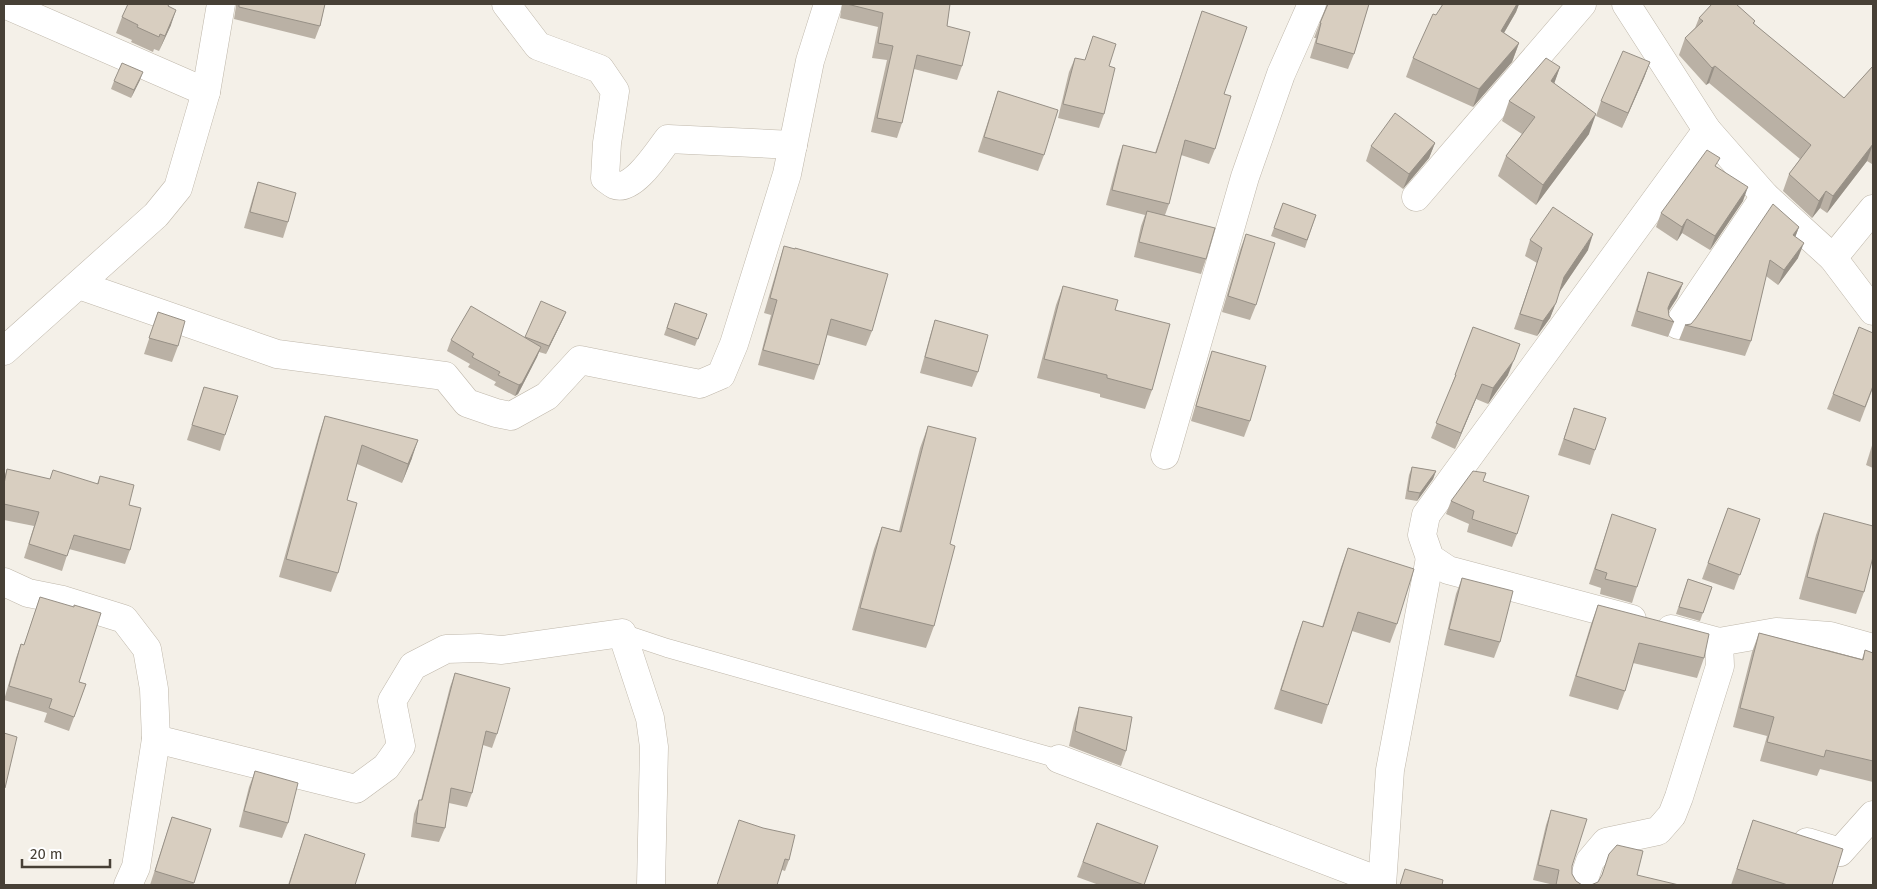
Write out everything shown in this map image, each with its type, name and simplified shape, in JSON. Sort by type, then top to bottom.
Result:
[{"type":"street","points":[[4,4],[206,92]]},
{"type":"street","points":[[4,351],[156,215],[178,188],[206,92],[221,4]]},
{"type":"street","points":[[506,4],[538,46],[600,69],[615,91],[607,143],[605,178],[616,185],[628,184],[643,171],[668,139],[793,146]]},
{"type":"street","points":[[79,285],[277,354],[445,376],[467,403],[496,414],[511,416],[547,396],[580,360],[700,384],[721,375],[734,344],[787,174],[810,61],[828,4]]},
{"type":"street","points":[[1164,455],[1245,178],[1281,74],[1312,4]]},
{"type":"street","points":[[1416,197],[1582,4]]},
{"type":"street","points":[[1626,4],[1707,130],[1765,196],[1834,258],[1873,311]]},
{"type":"street","points":[[1059,759],[1382,884],[1390,770],[1430,558],[1422,535],[1426,514],[1707,130]]},
{"type":"street","points":[[1678,325],[1765,196]]},
{"type":"street","points":[[1834,258],[1873,209]]},
{"type":"street","points":[[1430,558],[1448,570],[1719,642],[1776,632],[1830,636],[1873,648]]},
{"type":"street","points":[[4,582],[28,592],[62,600],[124,619],[147,650],[154,689],[156,739],[136,867],[128,885]]},
{"type":"street","points":[[156,739],[356,788],[386,767],[401,746],[392,701],[413,666],[446,649],[479,648],[502,650],[622,633],[650,718],[654,747],[651,885]]},
{"type":"street","points":[[1582,885],[1590,860],[1606,842],[1658,831],[1672,815],[1720,666],[1719,642]]},
{"type":"street","points":[[1786,836],[1840,852],[1873,815]]},
{"type":"lane","points":[[622,633],[667,648],[1059,759]]},
{"type":"building","points":[[128,4],[169,4],[168,6],[176,10],[165,36],[160,34],[159,37],[137,27],[138,25],[122,17]]},
{"type":"building","points":[[239,4],[325,4],[320,26],[239,7]]},
{"type":"building","points":[[847,4],[950,4],[947,26],[970,32],[962,66],[917,55],[902,123],[877,118],[893,46],[878,43],[883,13]]},
{"type":"building","points":[[1328,4],[1369,4],[1354,54],[1316,43],[1320,23]]},
{"type":"building","points":[[1443,4],[1517,4],[1501,31],[1519,43],[1479,89],[1413,58],[1433,14],[1436,15]]},
{"type":"building","points":[[1712,4],[1736,4],[1755,21],[1753,23],[1844,98],[1873,66],[1873,144],[1833,196],[1826,191],[1819,201],[1789,174],[1811,145],[1715,66],[1712,68],[1685,38],[1703,21],[1699,18]]},
{"type":"building","points":[[1202,11],[1247,27],[1224,94],[1231,96],[1215,149],[1185,140],[1169,204],[1112,190],[1123,145],[1156,153]]},
{"type":"building","points":[[1093,36],[1116,44],[1109,66],[1115,68],[1104,114],[1063,104],[1075,58],[1085,60]]},
{"type":"building","points":[[1623,51],[1650,62],[1628,113],[1601,101]]},
{"type":"building","points":[[1546,58],[1560,67],[1551,81],[1596,114],[1543,185],[1506,156],[1535,117],[1509,101]]},
{"type":"building","points":[[122,63],[143,72],[134,90],[114,81]]},
{"type":"building","points":[[998,91],[1058,110],[1044,155],[984,137]]},
{"type":"building","points":[[1395,113],[1435,143],[1409,174],[1371,146]]},
{"type":"building","points":[[1707,150],[1720,158],[1715,166],[1748,187],[1715,236],[1687,219],[1682,227],[1661,213]]},
{"type":"building","points":[[258,182],[296,193],[288,222],[250,212]]},
{"type":"building","points":[[1283,203],[1316,215],[1307,240],[1274,228]]},
{"type":"building","points":[[1773,204],[1799,227],[1793,235],[1804,243],[1784,270],[1770,260],[1751,341],[1685,325],[1691,324],[1696,318]]},
{"type":"building","points":[[1553,207],[1593,234],[1564,277],[1556,303],[1543,321],[1520,314],[1542,248],[1530,240]]},
{"type":"building","points":[[1147,211],[1215,228],[1206,259],[1139,242]]},
{"type":"building","points":[[1246,234],[1275,243],[1256,305],[1228,296]]},
{"type":"building","points":[[784,246],[888,274],[872,331],[831,319],[819,365],[763,350],[777,300],[770,298]]},
{"type":"building","points":[[1648,272],[1683,283],[1668,308],[1669,316],[1674,322],[1637,311]]},
{"type":"building","points":[[1063,286],[1118,300],[1115,310],[1170,324],[1152,390],[1107,378],[1107,375],[1044,359]]},
{"type":"building","points":[[541,301],[566,312],[549,346],[525,337]]},
{"type":"building","points":[[675,303],[707,314],[698,339],[667,328]]},
{"type":"building","points":[[471,306],[541,347],[522,383],[519,385],[498,375],[500,372],[472,357],[474,354],[451,340]]},
{"type":"building","points":[[158,312],[185,321],[178,346],[149,338]]},
{"type":"building","points":[[935,320],[988,335],[978,372],[925,357]]},
{"type":"building","points":[[1473,327],[1520,344],[1514,360],[1493,388],[1482,384],[1461,433],[1436,423]]},
{"type":"building","points":[[1859,327],[1873,333],[1873,386],[1865,407],[1833,394]]},
{"type":"building","points":[[1212,351],[1266,366],[1250,421],[1196,406]]},
{"type":"building","points":[[204,387],[238,396],[225,435],[192,425]]},
{"type":"building","points":[[1574,408],[1606,418],[1595,450],[1564,439]]},
{"type":"building","points":[[325,416],[418,440],[408,464],[362,445],[347,500],[357,503],[338,573],[286,559]]},
{"type":"building","points":[[928,426],[976,438],[950,544],[955,546],[934,626],[860,608],[882,527],[901,532]]},
{"type":"building","points":[[1412,467],[1436,471],[1420,493],[1408,491]]},
{"type":"building","points":[[7,469],[50,479],[53,470],[98,484],[100,476],[134,485],[129,505],[141,508],[130,550],[74,535],[67,556],[29,544],[39,512],[4,504],[4,484]]},
{"type":"building","points":[[1473,471],[1486,473],[1483,481],[1529,496],[1517,534],[1472,519],[1474,511],[1451,501]]},
{"type":"building","points":[[1728,508],[1760,519],[1740,575],[1708,563]]},
{"type":"building","points":[[1824,513],[1873,526],[1873,557],[1864,592],[1807,577]]},
{"type":"building","points":[[1612,514],[1656,529],[1637,587],[1605,579],[1607,573],[1595,569]]},
{"type":"building","points":[[1348,548],[1414,569],[1397,624],[1358,612],[1328,705],[1281,690],[1303,621],[1323,627]]},
{"type":"building","points":[[1462,578],[1513,591],[1500,642],[1449,629]]},
{"type":"building","points":[[1688,579],[1712,587],[1703,613],[1679,607]]},
{"type":"building","points":[[40,597],[101,613],[79,682],[86,684],[74,717],[49,708],[52,699],[9,686],[21,644],[24,645]]},
{"type":"building","points":[[1598,605],[1709,634],[1704,658],[1639,643],[1625,691],[1576,676]]},
{"type":"building","points":[[1759,633],[1863,660],[1865,650],[1873,653],[1873,761],[1826,750],[1824,757],[1767,742],[1774,717],[1740,708]]},
{"type":"building","points":[[455,673],[510,688],[497,734],[486,731],[472,793],[451,788],[445,828],[416,823],[419,800],[422,800]]},
{"type":"building","points":[[1079,707],[1132,717],[1126,751],[1075,731]]},
{"type":"building","points":[[4,733],[17,737],[5,788],[4,788]]},
{"type":"building","points":[[255,771],[298,783],[288,823],[244,811]]},
{"type":"building","points":[[1551,810],[1587,819],[1572,866],[1572,874],[1576,881],[1582,885],[1556,885],[1559,870],[1538,865]]},
{"type":"building","points":[[172,817],[211,829],[194,883],[155,871]]},
{"type":"building","points":[[739,820],[763,828],[795,835],[789,860],[785,859],[777,885],[717,885]]},
{"type":"building","points":[[1753,820],[1843,849],[1832,885],[1788,885],[1737,869]]},
{"type":"building","points":[[1097,823],[1158,846],[1144,885],[1083,862]]},
{"type":"building","points":[[305,834],[365,854],[355,885],[289,885]]},
{"type":"building","points":[[1617,845],[1643,851],[1637,875],[1679,885],[1591,885],[1598,882],[1609,854]]},
{"type":"building","points":[[1405,869],[1443,880],[1442,885],[1400,885]]}]
